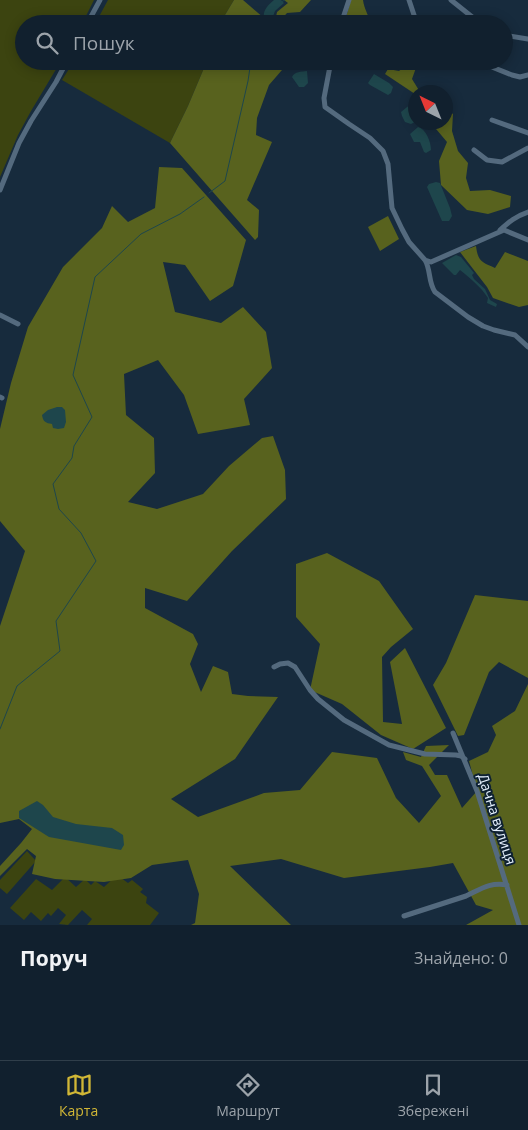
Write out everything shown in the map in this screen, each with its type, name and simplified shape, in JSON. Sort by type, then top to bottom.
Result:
[{"type":"street","points":[[92,15],[100,0]]},
{"type":"street","points":[[344,15],[349,0]]},
{"type":"street","points":[[409,0],[414,15]]},
{"type":"street","points":[[451,0],[470,15]]},
{"type":"street","points":[[513,36],[528,39]]},
{"type":"street","points":[[0,190],[19,143],[62,70]]},
{"type":"street","points":[[329,70],[324,107],[370,138],[383,151],[388,164],[392,208],[406,236],[425,260],[435,292],[483,326],[515,335],[528,347]]},
{"type":"street","points":[[500,70],[520,77],[528,75]]},
{"type":"street","points":[[492,120],[528,133]]},
{"type":"street","points":[[474,150],[487,160],[502,162],[528,148]]},
{"type":"street","points":[[498,232],[509,221],[528,212]]},
{"type":"street","points":[[425,260],[431,262],[504,230],[528,240]]},
{"type":"street","points":[[0,315],[18,324]]},
{"type":"street","name":"Дачна вулиця","points":[[274,667],[288,663],[295,666],[318,699],[344,720],[389,745],[425,754],[461,756],[465,760]]},
{"type":"street","name":"Дачна вулиця","points":[[454,733],[477,791],[519,925]]},
{"type":"street","name":"Дачна вулиця","points":[[404,916],[466,896],[480,888],[497,883],[507,885]]},
{"type":"green space","points":[[0,0],[94,0],[86,15],[15,15],[15,70],[56,70],[18,135],[0,177]]},
{"type":"green space","points":[[108,0],[234,0],[225,15],[100,15]]},
{"type":"green space","points":[[234,0],[243,0],[260,15],[225,15]]},
{"type":"green space","points":[[284,0],[311,0],[300,12],[276,15],[277,12],[288,3]]},
{"type":"green space","points":[[351,0],[363,0],[368,15],[347,15]]},
{"type":"green space","points":[[68,70],[203,70],[170,143],[62,80]]},
{"type":"green space","points":[[203,70],[282,70],[269,85],[257,118],[256,135],[272,142],[247,200],[259,210],[258,237],[255,240],[170,143]]},
{"type":"green space","points":[[387,70],[415,70],[412,79],[416,85],[408,85],[408,89],[385,74]]},
{"type":"green space","points":[[437,130],[452,130],[458,151],[468,163],[466,178],[470,191],[490,190],[511,196],[510,207],[488,214],[467,210],[441,185],[439,161],[447,142]]},
{"type":"green space","points":[[159,167],[182,168],[246,240],[233,286],[210,301],[185,265],[163,262],[175,312],[221,323],[243,307],[266,332],[272,368],[244,399],[250,425],[198,434],[184,395],[158,360],[124,374],[126,415],[154,438],[155,473],[128,502],[157,509],[203,494],[229,466],[262,438],[273,436],[285,470],[286,499],[232,551],[187,601],[145,588],[145,608],[193,634],[198,644],[190,664],[201,692],[213,666],[228,672],[232,694],[278,697],[235,759],[171,799],[198,817],[264,793],[300,790],[332,752],[377,758],[396,798],[419,823],[441,796],[422,766],[406,760],[403,752],[421,757],[426,746],[449,745],[429,765],[435,775],[447,775],[462,808],[477,791],[469,761],[488,752],[496,735],[492,726],[515,711],[528,684],[528,925],[466,925],[493,910],[476,905],[453,863],[344,878],[281,859],[230,866],[291,925],[191,925],[195,923],[199,894],[188,860],[152,865],[131,878],[104,882],[55,879],[32,874],[36,856],[27,849],[0,876],[0,866],[32,829],[19,819],[0,823],[0,626],[25,551],[0,521],[0,429],[11,383],[28,327],[63,267],[102,228],[112,206],[128,222],[155,208]]},
{"type":"green space","points":[[388,216],[399,239],[380,251],[368,227]]},
{"type":"green space","points":[[476,246],[481,261],[495,268],[505,252],[528,261],[528,305],[519,307],[493,298],[487,287],[460,252]]},
{"type":"green space","points":[[327,553],[379,581],[413,629],[382,657],[383,722],[402,724],[390,662],[405,648],[446,728],[413,749],[381,735],[342,704],[310,690],[320,644],[296,617],[296,564]]},
{"type":"green space","points":[[475,595],[528,601],[528,678],[499,662],[489,672],[464,735],[458,736],[433,685],[446,663]]},
{"type":"green space","points":[[27,851],[36,861],[7,894],[0,888],[0,880]]},
{"type":"green space","points":[[117,875],[128,883],[132,880],[143,889],[140,892],[147,897],[146,903],[159,913],[150,925],[87,925],[92,919],[82,910],[68,925],[59,924],[66,915],[58,908],[51,916],[48,913],[41,921],[31,912],[24,920],[10,908],[36,879],[52,890],[65,877],[76,887],[85,879],[91,885],[95,881],[104,887]]},
{"type":"shaded area","points":[[274,0],[281,0],[284,3],[275,11],[274,15],[264,15],[267,7]]},
{"type":"shaded area","points":[[307,71],[308,83],[304,87],[299,87],[292,77],[293,75]]},
{"type":"shaded area","points":[[374,74],[393,87],[391,93],[388,95],[368,83]]},
{"type":"shaded area","points":[[408,106],[408,123],[405,122],[401,112]]},
{"type":"shaded area","points":[[415,130],[423,130],[429,140],[431,150],[426,153],[424,152],[420,142],[414,142],[410,134]]},
{"type":"shaded area","points":[[440,183],[450,208],[452,216],[449,221],[442,221],[427,187],[429,184]]},
{"type":"shaded area","points":[[456,255],[461,257],[474,273],[472,275],[474,279],[485,289],[490,300],[497,304],[496,307],[487,303],[488,298],[485,294],[464,273],[460,270],[454,275],[442,263]]},
{"type":"shaded area","points":[[62,407],[65,410],[66,422],[64,428],[53,428],[52,424],[45,422],[42,417],[48,410]]},
{"type":"shaded area","points":[[37,801],[53,817],[76,824],[112,828],[123,835],[124,845],[121,850],[49,837],[19,818],[19,811]]},
{"type":"waterway","points":[[281,2],[285,0]]},
{"type":"waterway","points":[[209,193],[225,181],[250,70]]},
{"type":"waterway","points":[[0,729],[17,686],[60,651],[56,621],[96,561],[81,533],[59,509],[53,484],[72,458],[74,446],[92,417],[73,375],[95,277],[141,234],[180,214],[204,197]]}]
